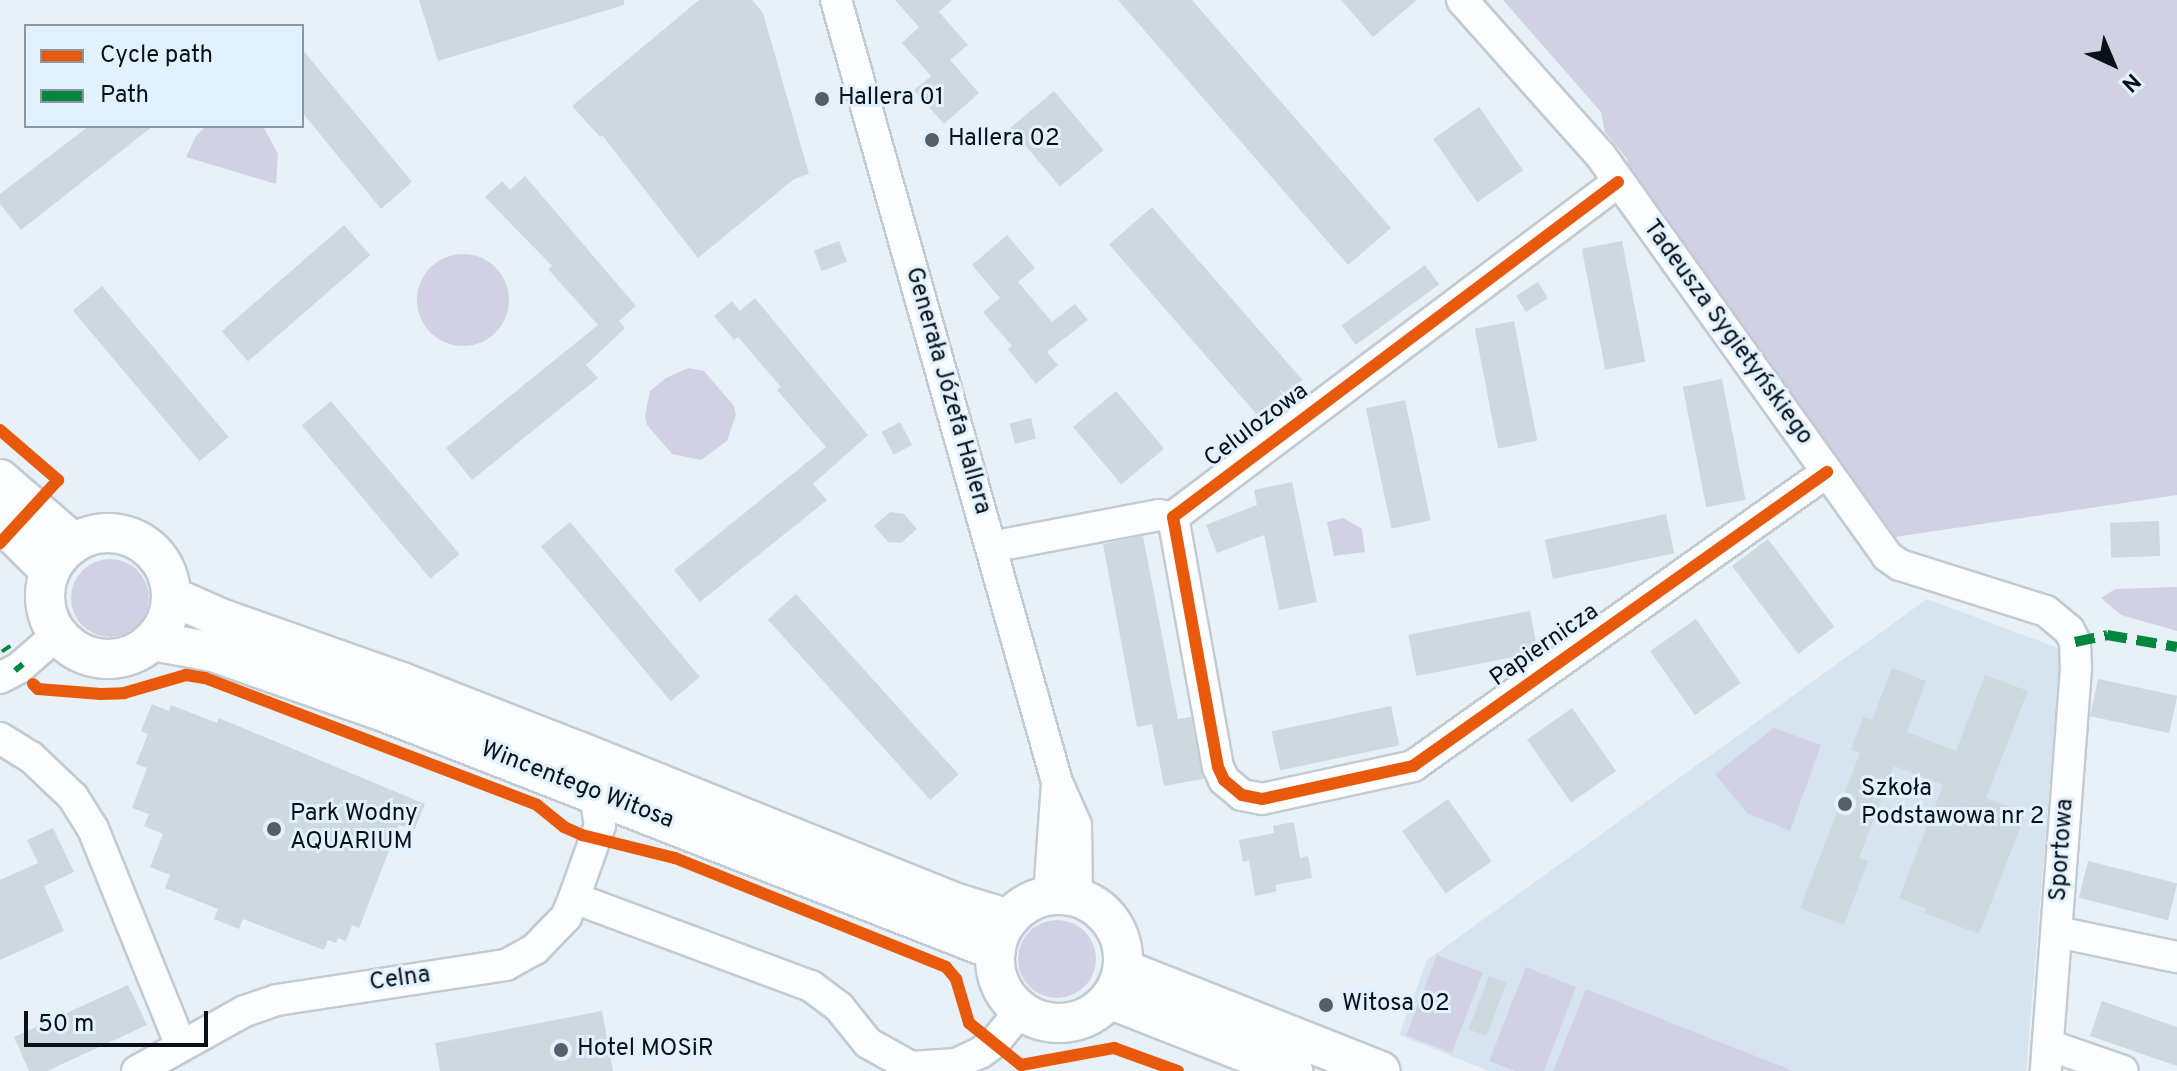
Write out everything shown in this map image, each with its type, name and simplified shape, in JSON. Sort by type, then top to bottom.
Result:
[{"type":"main road","points":[[0,479],[62,557]]},
{"type":"main road","points":[[0,521],[62,557]]},
{"type":"main road","points":[[106,533],[138,541],[162,564],[171,596],[169,613],[152,641],[129,655],[103,659],[70,646],[58,634],[45,603],[62,557],[106,533]]},
{"type":"main road","name":"Wincentego Witosa","points":[[171,596],[223,619],[402,682],[567,746],[960,904],[1002,935]]},
{"type":"main road","name":"Wincentego Witosa","points":[[152,641],[213,652],[379,710],[608,808],[1002,935]]},
{"type":"main road","points":[[1063,896],[1097,907],[1113,924],[1122,946],[1116,984],[1094,1012],[1067,1022],[1038,1019],[1021,1010],[1006,993],[997,973],[1002,935],[1027,904],[1063,896]]},
{"type":"main road","points":[[1116,984],[1293,1071]]},
{"type":"main road","points":[[1116,984],[1380,1071]]},
{"type":"street","name":"Generała Józefa Hallera","points":[[836,0],[1057,782],[1063,896]]},
{"type":"street","name":"Tadeusza Sygietyńskiego","points":[[1462,0],[1601,156],[1876,543],[1900,565],[2046,611],[2069,630]]},
{"type":"street","name":"Celulozowa","points":[[1173,517],[1618,182]]},
{"type":"street","name":"Papiernicza","points":[[1173,517],[1218,767],[1231,789],[1262,799],[1413,766],[1827,472]]},
{"type":"street","points":[[991,547],[1158,515],[1173,517]]},
{"type":"street","name":"Sportowa","points":[[2047,1058],[2076,668],[2075,642],[2069,630]]},
{"type":"street","points":[[0,678],[19,668],[58,634]]},
{"type":"street","points":[[0,738],[31,757],[66,790],[93,829],[181,1046]]},
{"type":"street","name":"Celna","points":[[137,1071],[245,1011],[277,1000],[506,965],[535,949],[566,917],[608,808]]},
{"type":"street","points":[[574,898],[811,986],[839,1007],[868,1043],[878,1063],[911,1067],[956,1064],[992,1044],[1021,1010]]},
{"type":"street","points":[[2057,932],[2177,957]]},
{"type":"street","points":[[2047,1058],[2123,1071]]},
{"type":"shaded area","points":[[1503,0],[2177,0],[2177,495],[1895,537],[1631,180],[1627,159],[1605,132],[1601,112]]},
{"type":"shaded area","points":[[204,128],[264,128],[278,154],[276,184],[186,157],[196,136]]},
{"type":"shaded area","points":[[463,254],[480,258],[495,268],[505,283],[509,300],[505,317],[495,332],[480,342],[463,346],[446,342],[431,332],[421,317],[417,300],[421,283],[431,268],[446,258]]},
{"type":"shaded area","points":[[688,368],[704,371],[734,406],[736,415],[727,441],[701,460],[672,454],[647,425],[645,416],[650,391],[666,378]]},
{"type":"shaded area","points":[[1343,518],[1362,529],[1365,552],[1334,556],[1327,522]]},
{"type":"shaded area","points":[[110,559],[125,562],[142,576],[149,598],[146,613],[132,630],[110,637],[95,634],[78,620],[71,598],[74,583],[88,566]]},
{"type":"shaded area","points":[[2177,587],[2177,631],[2121,615],[2101,598],[2115,589]]},
{"type":"shaded area","name":"Szkoła Podstawowa nr 2","points":[[1927,599],[2061,649],[2026,1071],[1489,1071],[1399,1035],[1427,960]]},
{"type":"shaded area","points":[[1774,728],[1821,745],[1790,831],[1747,813],[1715,774]]},
{"type":"shaded area","points":[[1057,920],[1072,923],[1085,931],[1093,944],[1096,959],[1093,974],[1085,987],[1072,995],[1057,998],[1042,995],[1029,987],[1021,974],[1018,959],[1021,944],[1029,931],[1042,923]]},
{"type":"shaded area","points":[[1437,955],[1483,973],[1452,1053],[1406,1035]]},
{"type":"shaded area","points":[[1526,967],[1576,987],[1544,1071],[1515,1071],[1489,1061]]},
{"type":"shaded area","points":[[1586,989],[1793,1071],[1553,1071]]},
{"type":"building","points":[[419,0],[624,0],[624,5],[438,61]]},
{"type":"building","points":[[699,0],[752,0],[763,13],[809,174],[794,179],[698,258],[602,135],[600,137],[572,106]]},
{"type":"building","points":[[895,0],[952,0],[939,12],[968,45],[950,60],[979,93],[944,124],[914,90],[931,76],[902,43],[919,27]]},
{"type":"building","points":[[1118,0],[1192,0],[1391,228],[1348,265]]},
{"type":"building","points":[[1341,0],[1417,0],[1373,37]]},
{"type":"building","points":[[304,51],[412,182],[381,209],[304,114]]},
{"type":"building","points":[[1054,91],[1103,150],[1060,187],[1010,128]]},
{"type":"building","points":[[1479,107],[1523,170],[1477,202],[1433,139]]},
{"type":"building","points":[[86,128],[150,128],[21,230],[0,204],[0,194]]},
{"type":"building","points":[[525,176],[636,306],[619,321],[625,328],[586,365],[598,378],[472,480],[446,448],[598,325],[548,269],[552,266],[485,197],[502,181],[510,190]]},
{"type":"building","points":[[1152,207],[1302,380],[1259,417],[1109,244]]},
{"type":"building","points":[[344,225],[370,255],[248,361],[222,331]]},
{"type":"building","points":[[1007,235],[1035,268],[1018,282],[1052,322],[1075,304],[1088,320],[1047,352],[1058,365],[1036,384],[1008,349],[1012,346],[983,312],[1000,298],[972,265]]},
{"type":"building","points":[[839,241],[847,262],[822,271],[814,251]]},
{"type":"building","points":[[1622,241],[1645,362],[1605,370],[1582,249]]},
{"type":"building","points":[[1425,265],[1439,284],[1356,345],[1342,326]]},
{"type":"building","points":[[1538,282],[1548,298],[1526,312],[1516,296]]},
{"type":"building","points":[[102,286],[229,437],[200,461],[73,310]]},
{"type":"building","points":[[755,298],[868,435],[813,484],[827,500],[700,602],[674,570],[826,447],[777,390],[781,387],[738,337],[734,340],[714,316],[732,301],[740,311]]},
{"type":"building","points":[[1514,321],[1537,441],[1498,448],[1475,329]]},
{"type":"building","points":[[1722,379],[1745,500],[1706,507],[1683,387]]},
{"type":"building","points":[[1116,391],[1164,448],[1121,484],[1073,427]]},
{"type":"building","points":[[1405,400],[1431,520],[1391,529],[1366,408]]},
{"type":"building","points":[[331,401],[460,554],[430,579],[302,425]]},
{"type":"building","points":[[1031,418],[1036,438],[1015,444],[1010,423]]},
{"type":"building","points":[[900,422],[912,445],[894,455],[881,432]]},
{"type":"building","points":[[1292,482],[1317,602],[1279,610],[1264,535],[1217,553],[1206,525],[1257,505],[1254,490]]},
{"type":"building","points":[[890,512],[904,514],[917,529],[901,543],[888,542],[874,526]]},
{"type":"building","points":[[1666,514],[1674,553],[1553,579],[1545,540]]},
{"type":"building","points":[[2159,521],[2160,556],[2111,558],[2110,523]]},
{"type":"building","points":[[570,522],[700,677],[671,701],[541,546]]},
{"type":"building","points":[[1143,536],[1178,719],[1191,717],[1203,779],[1164,786],[1152,724],[1137,727],[1103,544]]},
{"type":"building","points":[[1768,539],[1834,627],[1798,654],[1732,566]]},
{"type":"building","points":[[796,594],[959,775],[930,800],[768,619]]},
{"type":"building","points":[[1530,611],[1538,652],[1416,676],[1408,635]]},
{"type":"building","points":[[1696,619],[1741,683],[1695,715],[1650,651]]},
{"type":"building","points":[[1892,668],[1926,681],[1907,732],[1956,751],[1985,675],[2028,691],[1986,798],[2026,813],[1979,934],[1925,913],[1927,909],[1899,898],[1943,785],[1894,766],[1859,858],[1868,861],[1844,925],[1800,908],[1860,753],[1851,750],[1863,717],[1872,720]]},
{"type":"building","points":[[2098,679],[2177,696],[2169,733],[2090,716]]},
{"type":"building","name":"Park Wodny AQUARIUM","points":[[152,704],[169,711],[171,705],[217,723],[219,718],[425,804],[414,831],[399,825],[359,928],[352,925],[346,941],[338,938],[336,943],[328,940],[324,950],[243,919],[239,929],[214,919],[218,909],[165,888],[170,875],[150,867],[163,834],[144,826],[149,814],[132,808],[147,768],[136,764],[148,734],[141,731]]},
{"type":"building","points":[[1391,706],[1399,745],[1280,770],[1272,731]]},
{"type":"building","points":[[1572,708],[1616,771],[1571,803],[1527,740]]},
{"type":"building","points":[[1448,799],[1492,861],[1446,893],[1402,831]]},
{"type":"building","points":[[1294,822],[1300,858],[1308,856],[1312,878],[1275,885],[1277,891],[1255,896],[1249,860],[1243,862],[1239,840],[1274,833],[1273,826]]},
{"type":"building","points":[[53,828],[74,872],[44,886],[64,931],[0,960],[0,880],[38,863],[27,840]]},
{"type":"building","points":[[2088,861],[2177,883],[2168,920],[2079,898]]},
{"type":"building","points":[[1489,976],[1507,983],[1486,1036],[1469,1029]]},
{"type":"building","points":[[128,985],[147,1025],[47,1071],[29,1071],[14,1037]]},
{"type":"building","points":[[2102,1001],[2177,1027],[2177,1066],[2090,1036]]},
{"type":"building","name":"Hotel MOSiR","points":[[602,1011],[613,1071],[440,1071],[435,1043]]},
{"type":"marked path","points":[[2075,642],[2107,635],[2177,647]]},
{"type":"marked path","points":[[17,665],[21,670]]},
{"type":"cycle path","points":[[1618,182],[1173,517],[1218,767],[1224,780],[1242,795],[1262,799],[1413,766],[1827,472]]},
{"type":"cycle path","points":[[0,430],[58,480],[0,543]]},
{"type":"cycle path","points":[[33,684],[38,689],[101,694],[124,693],[186,675],[205,678],[537,805],[564,827],[582,835],[675,858],[946,967],[956,979],[969,1023],[1021,1065],[1114,1048],[1178,1071]]},
{"type":"place","name":"Hallera 01","points":[[822,99]]},
{"type":"place","name":"Hallera 02","points":[[932,140]]},
{"type":"place","name":"Szkoła Podstawowa nr 2","points":[[1845,804]]},
{"type":"place","name":"Park Wodny AQUARIUM","points":[[274,829]]},
{"type":"place","name":"Witosa 02","points":[[1326,1005]]},
{"type":"place","name":"Hotel MOSiR","points":[[561,1050]]}]
